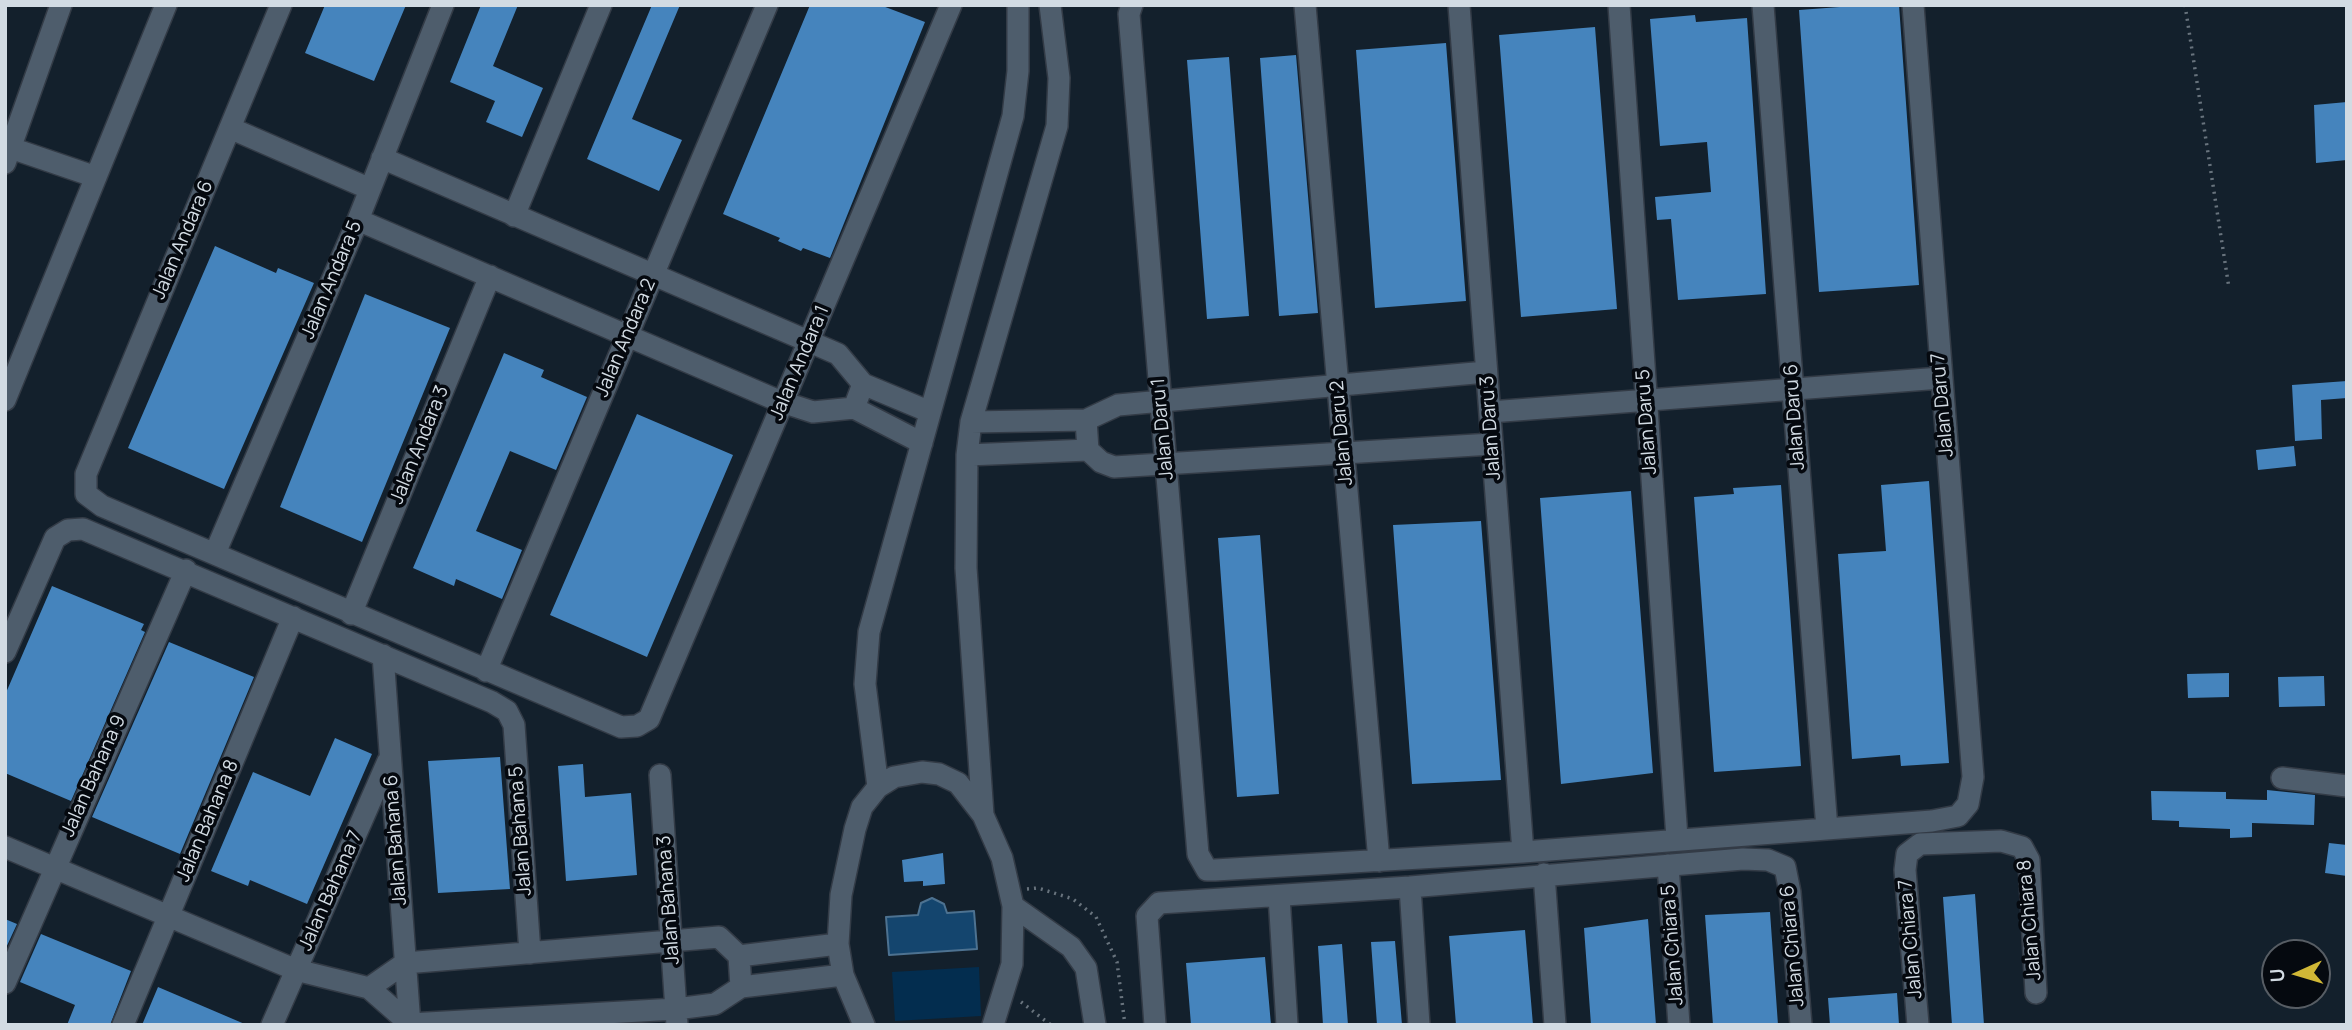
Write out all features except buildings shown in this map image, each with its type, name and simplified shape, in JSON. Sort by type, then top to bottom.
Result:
[{"type":"street","points":[[61,5],[7,152],[96,177]]},
{"type":"street","points":[[5,400],[166,5]]},
{"type":"street","name":"Jalan Andara 6","points":[[215,553],[102,506],[86,494],[86,474],[281,5]]},
{"type":"street","name":"Jalan Andara 5","points":[[215,553],[358,220],[443,5]]},
{"type":"street","points":[[514,216],[601,5]]},
{"type":"street","name":"Jalan Andara 2","points":[[486,671],[767,5]]},
{"type":"street","points":[[878,787],[865,684],[869,632],[1013,116],[1018,71],[1018,5]]},
{"type":"street","points":[[983,815],[966,568],[967,455],[971,422],[1056,126],[1059,78],[1050,5]]},
{"type":"street","name":"Jalan Daru 1","points":[[1132,5],[1129,14],[1198,854],[1207,870],[1379,861]]},
{"type":"street","name":"Jalan Daru 2","points":[[1305,5],[1379,861]]},
{"type":"street","name":"Jalan Daru 3","points":[[1459,5],[1523,852]]},
{"type":"street","name":"Jalan Daru 5","points":[[1619,5],[1677,838]]},
{"type":"street","name":"Jalan Daru 6","points":[[1763,5],[1827,829]]},
{"type":"street","name":"Jalan Daru 7","points":[[1827,829],[1932,821],[1958,816],[1968,804],[1973,777],[1913,5]]},
{"type":"street","name":"Jalan Andara 1","points":[[486,671],[621,727],[637,726],[649,719],[951,7]]},
{"type":"street","points":[[230,128],[370,189]]},
{"type":"street","points":[[382,158],[838,354],[863,384],[930,412]]},
{"type":"street","points":[[358,220],[628,333],[783,402],[813,412],[854,408],[922,443]]},
{"type":"street","name":"Jalan Andara 3","points":[[351,614],[490,276]]},
{"type":"street","points":[[971,422],[1086,420],[1104,409],[1118,405],[1486,372]]},
{"type":"street","points":[[1490,412],[1941,378]]},
{"type":"street","points":[[854,408],[863,384]]},
{"type":"street","points":[[1086,420],[1088,450],[1101,462],[1114,467],[1492,444]]},
{"type":"street","points":[[967,455],[1088,450]]},
{"type":"street","points":[[5,652],[55,538],[68,530],[83,529],[383,655]]},
{"type":"street","points":[[215,553],[486,671]]},
{"type":"street","name":"Jalan Bahana 9","points":[[5,983],[186,570]]},
{"type":"street","name":"Jalan Bahana 8","points":[[123,1025],[293,617]]},
{"type":"street","name":"Jalan Bahana 5","points":[[383,655],[507,711],[514,725],[530,953]]},
{"type":"street","name":"Jalan Bahana 6","points":[[383,655],[410,1024]]},
{"type":"street","name":"Jalan Bahana 7","points":[[272,1025],[390,757]]},
{"type":"street","points":[[864,1025],[843,975],[838,944],[841,895],[855,829],[862,807],[878,787],[894,777],[922,772],[939,774],[958,783],[983,815],[1002,858],[1013,906],[1012,964],[993,1025]]},
{"type":"street","name":"Jalan Bahana 3","points":[[660,775],[677,1017]]},
{"type":"street","points":[[2281,778],[2347,786]]},
{"type":"street","points":[[1379,861],[1827,829]]},
{"type":"street","name":"Jalan Chiara 8","points":[[1908,854],[1920,844],[2001,841],[2022,847],[2029,860],[2036,993]]},
{"type":"street","points":[[5,847],[296,970],[369,988],[410,1024],[677,1017],[715,1004],[741,986],[843,975]]},
{"type":"street","name":"Jalan Chiara 7","points":[[1908,854],[1905,870],[1918,1025]]},
{"type":"street","name":"Jalan Chiara 6","points":[[1668,866],[1743,859],[1768,860],[1785,867],[1790,892],[1801,1025]]},
{"type":"street","points":[[1155,1025],[1147,916],[1159,903],[1410,887],[1668,866]]},
{"type":"street","name":"Jalan Chiara 5","points":[[1668,866],[1679,1025]]},
{"type":"street","points":[[1544,874],[1555,1025]]},
{"type":"street","points":[[1410,887],[1419,1025]]},
{"type":"street","points":[[1279,896],[1287,1025]]},
{"type":"street","points":[[1013,906],[1071,947],[1086,968],[1095,1025]]},
{"type":"street","points":[[369,988],[405,963],[719,937],[739,956],[741,986]]},
{"type":"street","points":[[739,956],[838,944]]},
{"type":"path","points":[[2185,5],[2229,288]]},
{"type":"path","points":[[1005,990],[1051,1025]]},
{"type":"shaded area","points":[[932,898],[944,904],[947,913],[974,911],[977,949],[889,955],[886,917],[918,915],[921,903]]},
{"type":"shaded area","points":[[979,967],[981,1016],[895,1021],[892,972]]}]
